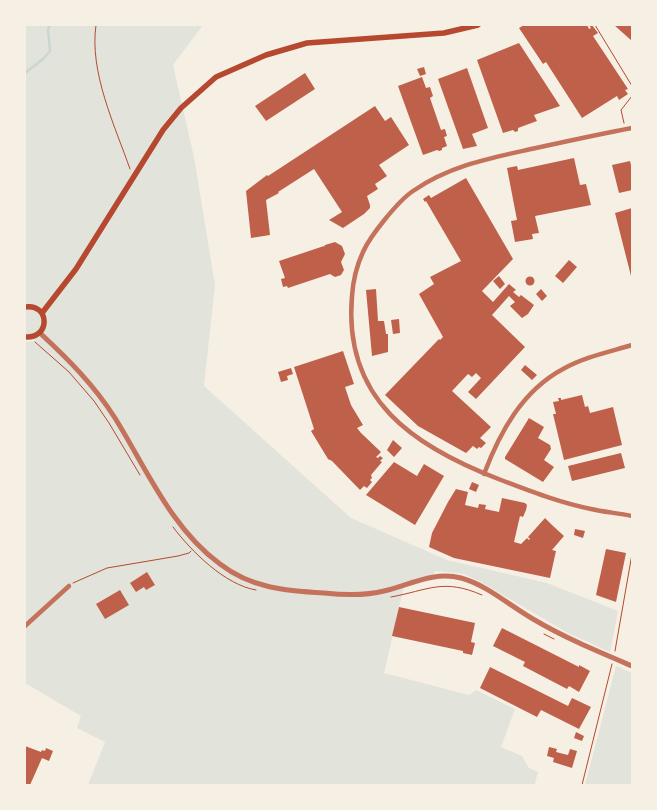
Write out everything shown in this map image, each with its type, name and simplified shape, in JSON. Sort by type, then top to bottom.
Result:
[{"type":"main road","points":[[42,313],[76,269],[163,130],[181,108],[216,77],[266,55],[307,43],[444,33],[478,25]]},
{"type":"main road","points":[[25,307],[35,308],[42,313],[44,324],[40,333],[28,337]]},
{"type":"street","points":[[632,128],[487,158],[441,174],[410,192],[384,220],[363,251],[353,283],[350,317],[354,350],[365,381],[388,414],[412,435],[447,457],[536,494],[590,509],[632,516]]},
{"type":"street","points":[[40,333],[74,366],[98,394],[181,526],[208,555],[243,579],[285,591],[347,594],[383,592],[431,577],[449,576],[462,578],[485,589],[553,630],[632,666]]},
{"type":"street","points":[[484,474],[497,442],[523,401],[563,368],[632,345]]},
{"type":"street","points":[[25,626],[68,586]]},
{"type":"path","points":[[96,25],[96,51],[101,87],[133,177]]},
{"type":"path","points":[[595,25],[632,86]]},
{"type":"path","points":[[625,129],[621,110],[632,96]]},
{"type":"path","points":[[28,337],[69,372],[94,401],[110,423],[140,476]]},
{"type":"path","points":[[170,522],[193,550],[221,574],[243,587],[258,590]]},
{"type":"path","points":[[68,586],[80,578],[107,568],[178,556],[193,550]]},
{"type":"path","points":[[582,785],[614,658],[632,554]]},
{"type":"path","points":[[384,598],[432,586],[450,585],[466,588],[486,596]]},
{"type":"path","points":[[544,633],[557,640]]},
{"type":"shaded area","points":[[25,25],[203,25],[173,65],[194,157],[215,285],[204,386],[351,518],[447,560],[547,583],[618,611],[610,652],[568,633],[464,574],[436,571],[431,577],[404,586],[384,673],[469,695],[476,690],[515,709],[501,747],[522,756],[529,768],[538,772],[535,784],[539,785],[88,785],[105,742],[77,728],[81,716],[25,683],[25,342],[36,341],[25,337]]},
{"type":"shaded area","points":[[616,666],[632,673],[632,785],[585,785]]},
{"type":"building","points":[[524,25],[587,25],[589,29],[591,28],[589,25],[592,25],[598,33],[593,36],[628,89],[625,90],[628,94],[619,100],[617,96],[582,118],[546,62],[543,64],[519,28]]},
{"type":"building","points":[[614,25],[632,25],[632,41]]},
{"type":"building","points":[[519,43],[560,106],[534,115],[537,121],[518,128],[518,131],[515,132],[513,130],[503,133],[477,60]]},
{"type":"building","points":[[424,67],[426,74],[420,76],[417,69]]},
{"type":"building","points":[[467,68],[488,128],[472,134],[477,146],[463,149],[438,79]]},
{"type":"building","points":[[305,73],[315,89],[266,121],[255,106]]},
{"type":"building","points":[[422,77],[426,88],[430,87],[433,96],[430,98],[441,130],[445,129],[447,136],[444,137],[447,146],[442,148],[442,150],[423,155],[398,86]]},
{"type":"building","points":[[375,106],[385,121],[391,117],[409,145],[379,165],[387,176],[375,184],[378,189],[367,196],[370,208],[343,228],[329,220],[342,212],[314,169],[266,200],[270,235],[251,238],[246,191],[267,175]]},
{"type":"building","points":[[574,158],[580,185],[586,184],[591,205],[535,216],[539,233],[532,234],[533,239],[515,242],[511,221],[517,220],[507,168],[517,166],[518,170]]},
{"type":"building","points":[[630,161],[632,190],[619,193],[612,165]]},
{"type":"building","points":[[466,178],[513,259],[482,291],[493,302],[509,284],[516,290],[513,292],[519,297],[521,295],[534,305],[528,314],[522,318],[510,306],[515,302],[509,296],[492,315],[525,347],[476,399],[468,392],[481,378],[476,373],[472,377],[468,374],[452,391],[491,427],[480,438],[486,443],[477,449],[473,446],[466,453],[418,426],[385,395],[443,337],[419,294],[434,284],[430,277],[461,261],[426,201],[423,199],[429,195],[431,198]]},
{"type":"building","points":[[632,208],[632,275],[631,276],[615,213]]},
{"type":"building","points":[[335,242],[342,246],[345,254],[341,262],[344,270],[341,275],[335,277],[330,274],[288,288],[287,286],[283,287],[281,279],[285,278],[279,261]]},
{"type":"building","points":[[569,260],[577,267],[563,283],[555,276]]},
{"type":"building","points":[[499,276],[505,284],[500,289],[493,281]]},
{"type":"building","points":[[530,277],[534,281],[530,285],[526,281]]},
{"type":"building","points":[[376,289],[378,321],[384,321],[386,334],[388,334],[388,352],[372,356],[366,290]]},
{"type":"building","points":[[541,289],[547,296],[542,301],[536,294]]},
{"type":"building","points":[[399,319],[400,333],[393,334],[391,320]]},
{"type":"building","points":[[343,351],[354,384],[345,387],[351,405],[363,425],[357,428],[381,452],[376,457],[380,456],[383,458],[371,475],[372,478],[370,480],[372,482],[367,488],[364,486],[360,490],[328,459],[311,431],[314,429],[294,367]]},
{"type":"building","points":[[525,365],[537,375],[532,380],[521,370]]},
{"type":"building","points":[[291,368],[293,374],[287,376],[288,380],[281,382],[278,372]]},
{"type":"building","points":[[582,395],[585,407],[588,406],[590,413],[613,407],[622,445],[564,460],[553,414],[556,414],[553,402],[559,401],[558,398],[561,398],[561,400]]},
{"type":"building","points":[[529,418],[544,427],[538,438],[550,445],[551,449],[544,460],[554,467],[543,482],[505,459]]},
{"type":"building","points":[[393,440],[402,448],[394,457],[387,450]]},
{"type":"building","points":[[621,453],[625,468],[572,481],[568,466]]},
{"type":"building","points":[[394,462],[417,476],[424,464],[444,476],[415,525],[366,495]]},
{"type":"building","points":[[472,482],[479,485],[476,492],[469,489]]},
{"type":"building","points":[[456,489],[468,492],[465,505],[478,508],[479,504],[486,505],[485,509],[499,512],[502,498],[525,503],[527,505],[526,510],[523,517],[520,516],[514,542],[521,544],[527,538],[529,540],[528,537],[545,518],[564,536],[552,550],[556,551],[550,578],[454,558],[429,547],[432,533]]},
{"type":"building","points":[[575,529],[585,531],[583,538],[574,535]]},
{"type":"building","points":[[606,549],[626,553],[616,602],[596,595]]},
{"type":"building","points":[[147,572],[155,585],[146,590],[144,587],[136,592],[130,583]]},
{"type":"building","points":[[120,590],[129,605],[105,619],[96,604]]},
{"type":"building","points":[[399,607],[475,623],[471,642],[475,643],[472,655],[463,653],[463,651],[392,636]]},
{"type":"building","points":[[502,628],[590,671],[579,692],[569,686],[567,689],[523,666],[525,662],[493,646]]},
{"type":"building","points":[[490,667],[568,706],[572,698],[591,707],[579,729],[541,710],[537,717],[480,688]]},
{"type":"building","points":[[576,732],[584,736],[582,741],[574,738]]},
{"type":"building","points":[[25,746],[41,752],[42,750],[45,751],[46,748],[53,751],[49,761],[42,758],[30,785],[25,785]]},
{"type":"building","points":[[549,747],[557,749],[556,752],[568,755],[570,749],[577,751],[572,768],[553,762],[554,758],[547,756]]},
{"type":"waterway","points":[[25,73],[50,51],[48,29],[50,25]]}]
